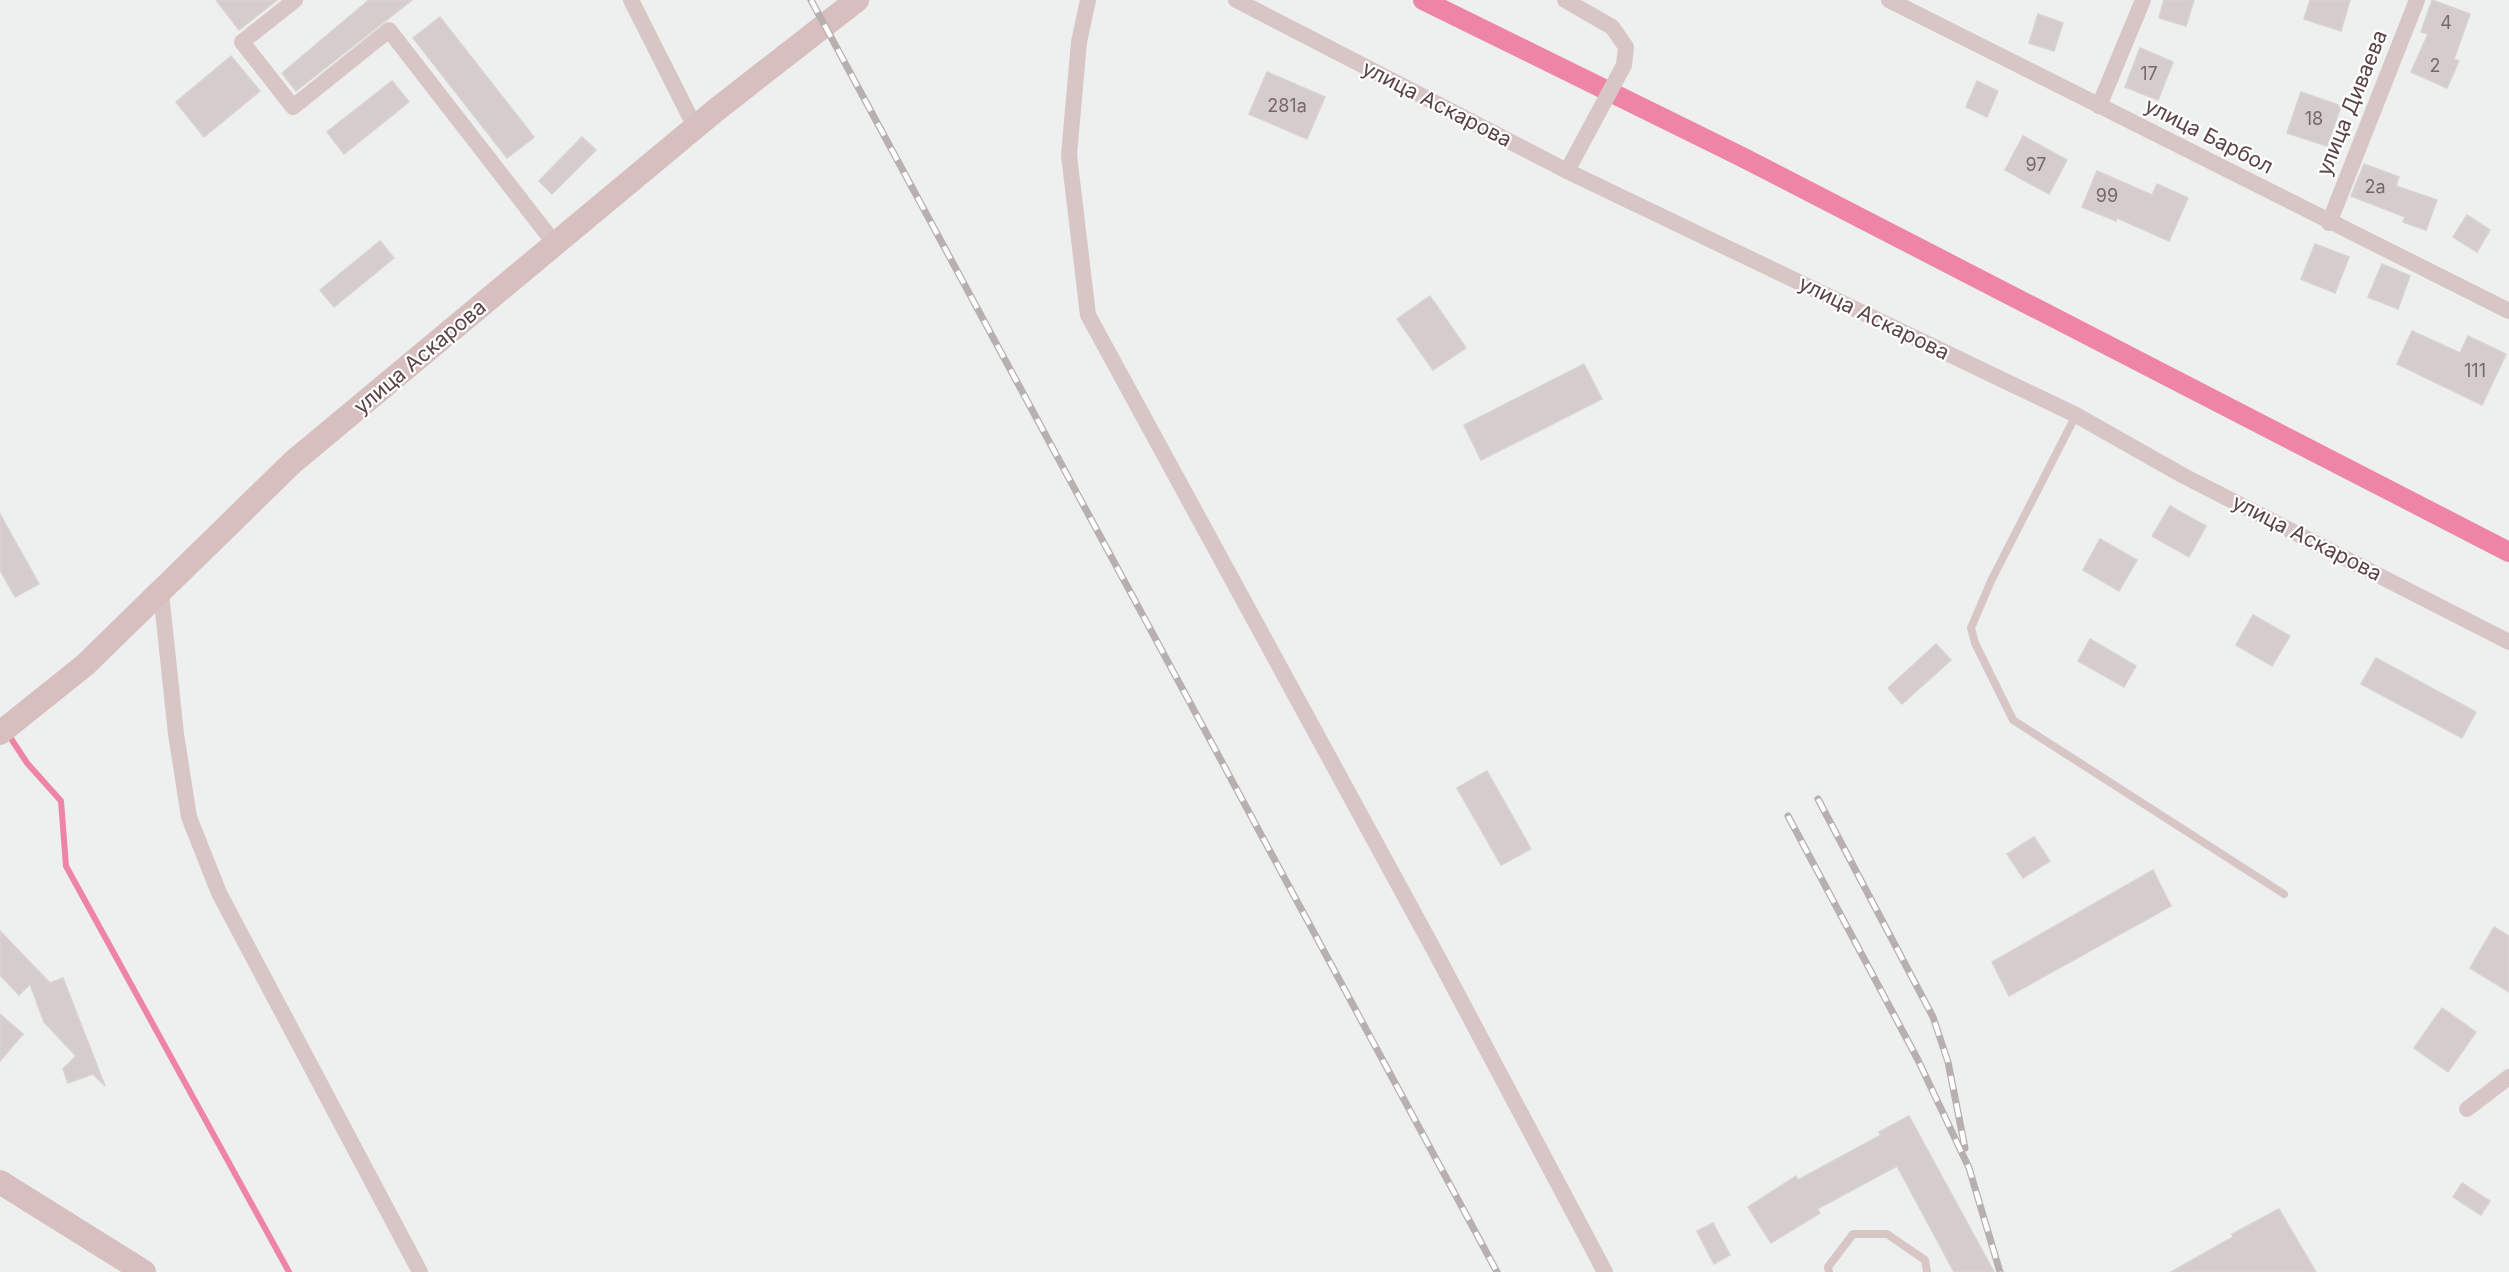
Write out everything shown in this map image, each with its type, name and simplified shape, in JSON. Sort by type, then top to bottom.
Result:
[{"type":"main road","name":"улица Аскарова","points":[[0,734],[85,665],[293,462],[695,127],[857,0]]},
{"type":"main road","points":[[0,1182],[144,1272]]},
{"type":"street","points":[[295,0],[242,42],[293,107],[389,30],[555,244]]},
{"type":"street","points":[[631,0],[695,127]]},
{"type":"street","points":[[1088,0],[1079,42],[1069,155],[1088,315],[1433,948],[1605,1272]]},
{"type":"street","name":"улица Аскарова","points":[[1236,0],[1567,171],[2076,415],[2182,475],[2509,642]]},
{"type":"street","points":[[1565,0],[1612,27],[1626,47],[1624,65],[1567,171]]},
{"type":"street","name":"улица Барбол","points":[[1889,0],[2329,223],[2509,311]]},
{"type":"street","points":[[2099,106],[2143,0]]},
{"type":"street","name":"улица Диваева","points":[[2329,223],[2417,0]]},
{"type":"street","points":[[160,593],[176,734],[189,817],[219,893],[420,1272]]},
{"type":"street","points":[[2467,1109],[2509,1077]]},
{"type":"lane","points":[[2076,415],[1991,581],[1971,628],[1975,643],[2013,720],[2284,894]]},
{"type":"lane","points":[[1829,1272],[1828,1267],[1853,1234],[1887,1234],[1925,1260],[1927,1272]]},
{"type":"building","points":[[216,0],[277,0],[239,30]]},
{"type":"building","points":[[369,0],[412,0],[296,91],[282,73]]},
{"type":"building","points":[[2164,0],[2194,0],[2186,26],[2159,18]]},
{"type":"building","points":[[2310,0],[2350,0],[2341,31],[2304,19]]},
{"type":"building","points":[[2432,0],[2470,14],[2454,59],[2459,61],[2447,88],[2411,72],[2428,34],[2421,32]]},
{"type":"building","points":[[2038,14],[2063,23],[2054,51],[2029,43]]},
{"type":"building","points":[[440,17],[534,137],[507,158],[413,38]]},
{"type":"building","points":[[2140,48],[2173,62],[2158,100],[2125,87]]},
{"type":"building","points":[[231,56],[260,91],[204,137],[176,102]]},
{"type":"building","points":[[1267,72],[1325,97],[1307,139],[1249,114]]},
{"type":"building","points":[[392,81],[409,102],[344,154],[327,132]]},
{"type":"building","points":[[1977,81],[1998,91],[1987,117],[1966,107]]},
{"type":"building","points":[[2301,92],[2341,106],[2327,146],[2287,133]]},
{"type":"building","points":[[2023,136],[2067,160],[2049,194],[2005,170]]},
{"type":"building","points":[[582,137],[596,150],[552,194],[539,181]]},
{"type":"building","points":[[2364,164],[2399,177],[2396,186],[2437,200],[2426,230],[2403,222],[2405,217],[2351,196]]},
{"type":"building","points":[[2097,171],[2152,195],[2157,184],[2188,198],[2169,241],[2117,218],[2116,221],[2082,207]]},
{"type":"building","points":[[2467,215],[2490,230],[2477,252],[2453,237]]},
{"type":"building","points":[[380,241],[394,258],[334,307],[320,290]]},
{"type":"building","points":[[2315,244],[2349,257],[2335,293],[2301,279]]},
{"type":"building","points":[[2382,264],[2410,276],[2398,309],[2368,297]]},
{"type":"building","points":[[1430,296],[1466,348],[1433,370],[1397,319]]},
{"type":"building","points":[[2412,331],[2460,353],[2468,336],[2506,354],[2482,405],[2397,364]]},
{"type":"building","points":[[1584,364],[1602,399],[1481,460],[1464,425]]},
{"type":"building","points":[[2170,506],[2206,526],[2189,557],[2152,536]]},
{"type":"building","points":[[0,514],[39,584],[15,597],[0,570]]},
{"type":"building","points":[[2100,539],[2137,560],[2119,591],[2083,570]]},
{"type":"building","points":[[2253,615],[2290,636],[2272,666],[2236,645]]},
{"type":"building","points":[[2090,639],[2136,666],[2124,687],[2078,661]]},
{"type":"building","points":[[1936,644],[1951,660],[1902,704],[1888,688]]},
{"type":"building","points":[[2376,658],[2476,712],[2462,738],[2361,684]]},
{"type":"building","points":[[1487,771],[1531,849],[1501,865],[1457,788]]},
{"type":"building","points":[[2034,837],[2050,861],[2023,878],[2007,854]]},
{"type":"building","points":[[2153,870],[2171,906],[2009,996],[1992,962]]},
{"type":"building","points":[[2494,927],[2509,936],[2509,992],[2470,968]]},
{"type":"building","points":[[0,931],[50,983],[63,978],[105,1086],[93,1074],[68,1083],[63,1069],[76,1056],[44,1022],[30,984],[19,995],[0,975]]},
{"type":"building","points":[[2442,1008],[2476,1032],[2448,1072],[2414,1048]]},
{"type":"building","points":[[0,1014],[23,1034],[0,1061]]},
{"type":"building","points":[[1909,1116],[1994,1272],[1954,1272],[1897,1166],[1817,1209],[1820,1213],[1771,1243],[1748,1207],[1796,1176],[1798,1180],[1881,1135],[1879,1132]]},
{"type":"building","points":[[2462,1183],[2490,1201],[2481,1215],[2453,1197]]},
{"type":"building","points":[[2279,1209],[2316,1272],[2171,1272],[2233,1237],[2232,1234]]},
{"type":"building","points":[[1713,1223],[1730,1255],[1714,1264],[1697,1231]]},
{"type":"waterway","points":[[1423,0],[1740,156],[2509,552]]},
{"type":"waterway","points":[[8,734],[27,763],[61,801],[66,866],[289,1272]]},
{"type":"railway","points":[[811,0],[1497,1272]]},
{"type":"railway","points":[[1818,799],[1933,1017],[1948,1062],[1965,1148]]},
{"type":"railway","points":[[1788,816],[1918,1060],[1969,1168],[2000,1272]]}]
